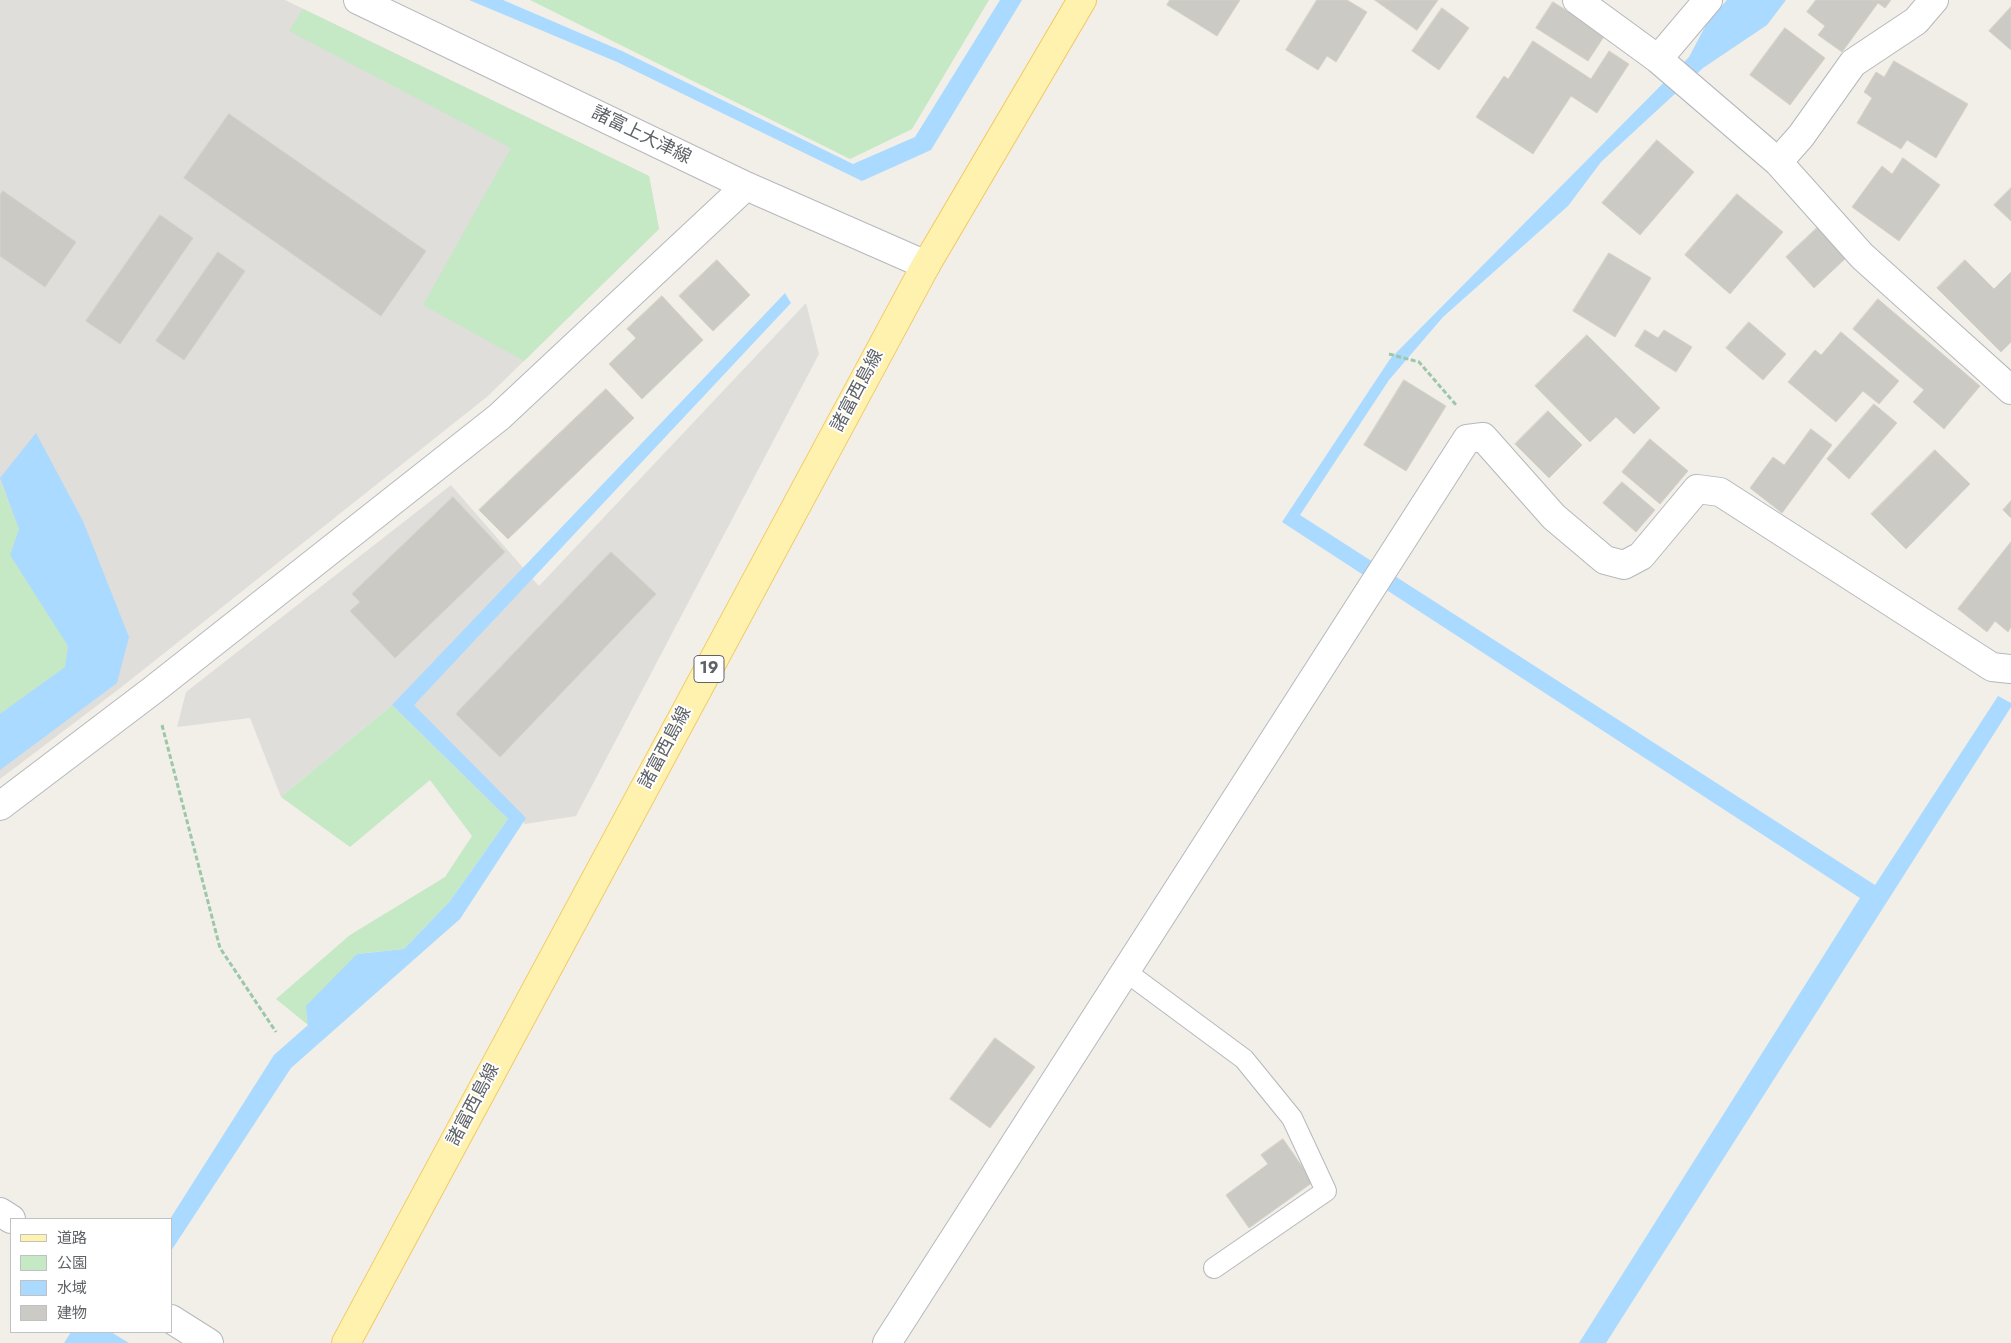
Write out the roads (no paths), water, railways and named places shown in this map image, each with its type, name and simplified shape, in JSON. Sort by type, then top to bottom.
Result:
[{"type":"main road","name":"諸富西島線","points":[[346,1343],[926,265],[1082,0]]},
{"type":"street","name":"諸富上大津線","points":[[358,0],[746,186],[926,265]]},
{"type":"street","points":[[1577,0],[1662,63],[1778,162],[1862,256],[2009,383]]},
{"type":"street","points":[[1662,63],[1708,0]]},
{"type":"street","points":[[1778,162],[1801,136],[1853,63],[1916,21],[1934,0]]},
{"type":"street","points":[[0,806],[154,690],[499,417],[746,186]]},
{"type":"street","points":[[887,1343],[1467,439],[1483,437],[1554,517],[1604,560],[1624,565],[1641,556],[1697,488],[1720,492],[1992,667],[2011,670]]},
{"type":"street","points":[[172,1320],[209,1343]]},
{"type":"lane","points":[[1126,971],[1244,1059],[1292,1118],[1326,1191],[1214,1268]]},
{"type":"water","points":[[469,0],[503,0],[622,51],[853,164],[915,137],[1000,0],[1022,0],[931,150],[862,181],[617,62]]},
{"type":"water","points":[[1727,0],[1786,0],[1767,25],[1703,68],[1601,162],[1568,206],[1443,317],[1389,380],[1300,515],[1875,885],[1998,696],[2011,703],[2011,707],[1606,1343],[1579,1343],[1860,898],[1282,522],[1390,359],[1689,57],[1707,23]]},
{"type":"water","points":[[785,293],[791,303],[414,705],[526,818],[460,919],[291,1068],[172,1249],[171,1218],[274,1055],[308,1025],[306,1006],[357,954],[404,949],[450,901],[508,819],[392,705]]},
{"type":"water","points":[[36,433],[83,521],[129,637],[117,683],[0,770],[0,714],[65,667],[68,646],[10,555],[19,529],[0,478]]},
{"type":"water","points":[[70,1333],[113,1333],[129,1343],[64,1343]]}]
